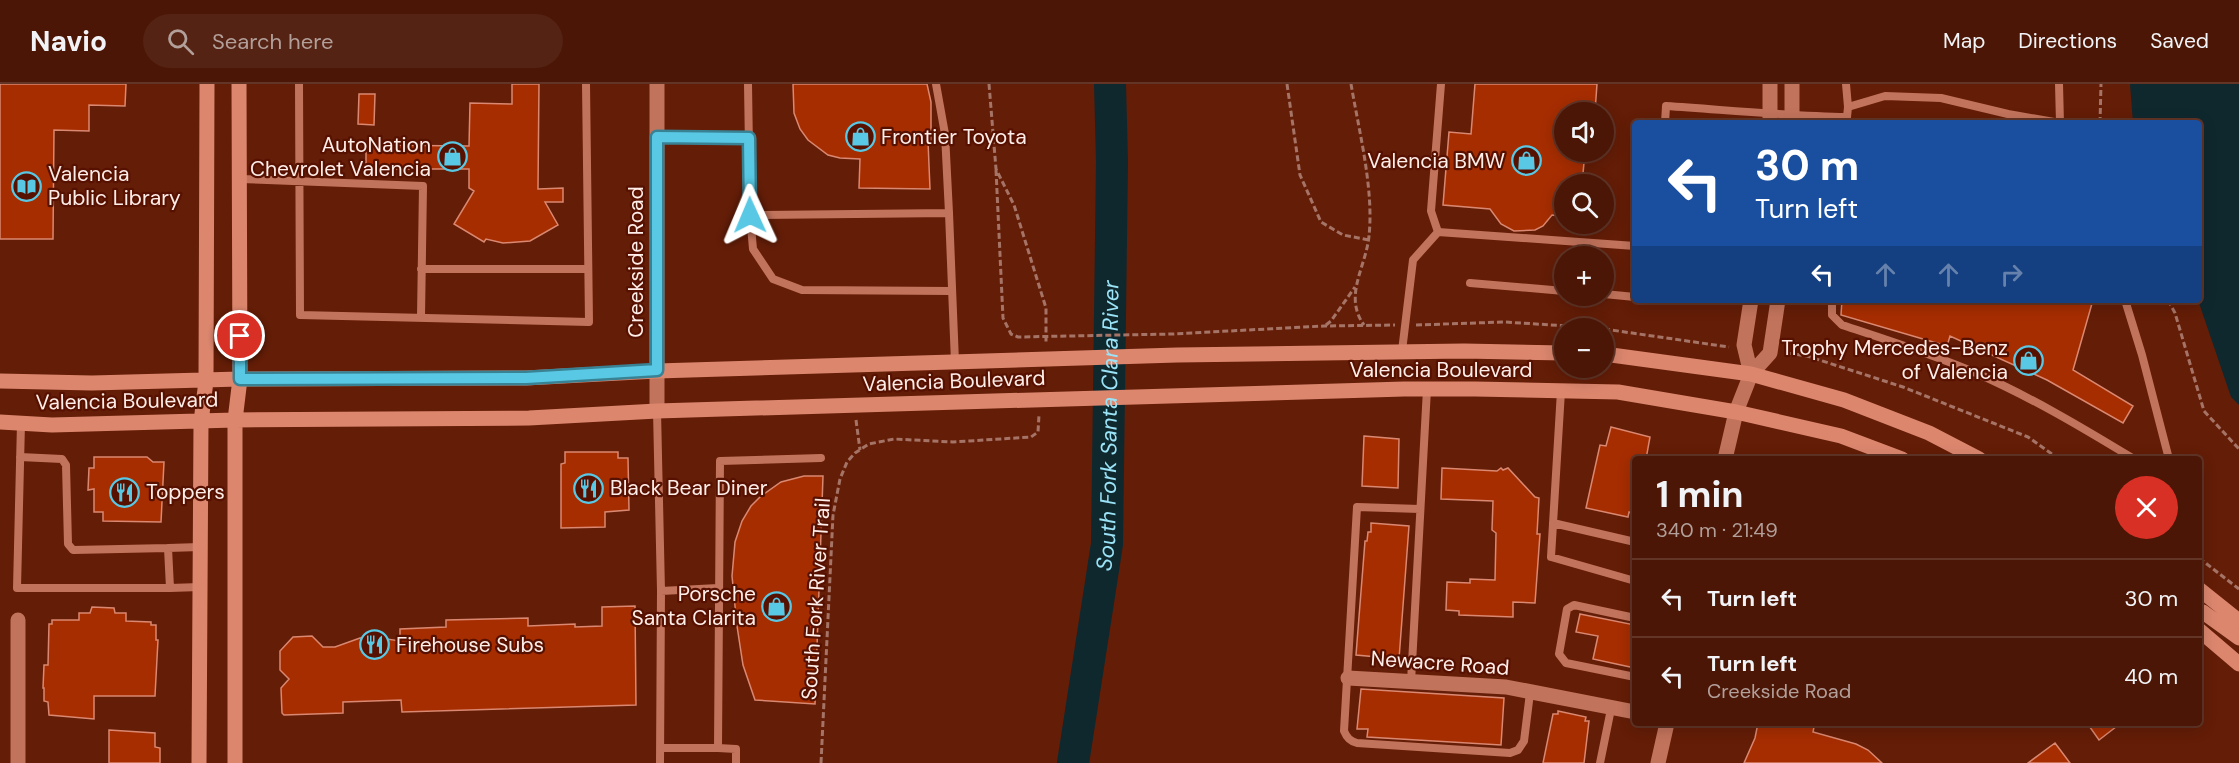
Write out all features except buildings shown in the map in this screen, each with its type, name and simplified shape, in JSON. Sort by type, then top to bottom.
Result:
[{"type":"main road","points":[[199,763],[201,422],[206,381],[207,84]]},
{"type":"main road","points":[[235,763],[235,420],[240,379],[239,84]]},
{"type":"main road","name":"Valencia Boulevard","points":[[0,381],[92,383],[240,379],[526,378],[657,370],[1177,355],[1402,351],[1554,353]]},
{"type":"main road","points":[[1614,355],[1751,374],[1844,400],[1929,433],[1973,456]]},
{"type":"main road","name":"Valencia Boulevard","points":[[0,422],[52,425],[235,420],[529,418],[657,411],[1016,400],[1427,389],[1561,390],[1618,392],[1736,412],[1841,436],[1894,456]]},
{"type":"main road","points":[[2202,591],[2239,621]]},
{"type":"main road","points":[[2202,612],[2239,638]]},
{"type":"main road","points":[[2202,633],[2239,664]]},
{"type":"street","name":"Creekside Road","points":[[657,84],[657,411]]},
{"type":"street","points":[[1770,84],[1770,118]]},
{"type":"street","points":[[1792,84],[1792,120]]},
{"type":"street","points":[[1750,303],[1745,349],[1751,374]]},
{"type":"street","points":[[1726,456],[1736,412],[1751,374],[1770,351],[1778,303]]},
{"type":"street","points":[[18,620],[18,763]]},
{"type":"street","name":"Newacre Road","points":[[1348,678],[1506,687],[1632,712]]},
{"type":"street","points":[[1658,763],[1666,726]]},
{"type":"lane","points":[[299,84],[300,315],[589,322],[586,84]]},
{"type":"lane","points":[[748,84],[750,215],[753,249],[773,279],[802,290],[951,291]]},
{"type":"lane","points":[[936,84],[945,134],[955,362]]},
{"type":"lane","points":[[1437,232],[1431,211],[1441,84]]},
{"type":"lane","points":[[1846,84],[1847,116]]},
{"type":"lane","points":[[2059,84],[2060,120]]},
{"type":"lane","points":[[1665,120],[1666,106],[1792,120],[1847,116],[1885,96],[1941,98],[2043,120]]},
{"type":"lane","points":[[657,137],[749,138]]},
{"type":"lane","points":[[240,179],[423,186],[421,317]]},
{"type":"lane","points":[[750,215],[949,213]]},
{"type":"lane","points":[[1437,232],[1632,246]]},
{"type":"lane","points":[[1402,351],[1413,260],[1437,232]]},
{"type":"lane","points":[[421,269],[588,269]]},
{"type":"lane","points":[[1470,283],[1554,290]]},
{"type":"lane","points":[[1614,295],[1632,297]]},
{"type":"lane","points":[[1832,303],[1832,315],[1842,325],[1932,355],[1978,374],[2070,420],[2129,456]]},
{"type":"lane","points":[[2126,303],[2168,456]]},
{"type":"lane","points":[[1411,682],[1427,389]]},
{"type":"lane","points":[[1561,390],[1551,557],[1632,580]]},
{"type":"lane","name":"Creekside Road","points":[[657,411],[661,591],[660,763]]},
{"type":"lane","points":[[21,423],[17,588],[200,587]]},
{"type":"lane","points":[[20,457],[62,459],[66,465],[68,544],[73,550],[200,547]]},
{"type":"lane","points":[[718,748],[720,461],[821,458]]},
{"type":"lane","points":[[1420,509],[1357,507],[1344,731],[1351,741],[1357,743],[1510,753],[1518,750],[1524,741],[1530,693]]},
{"type":"lane","points":[[1553,523],[1632,541]]},
{"type":"lane","points":[[168,548],[170,588]]},
{"type":"lane","points":[[661,591],[718,588]]},
{"type":"lane","points":[[1632,617],[1574,605],[1567,609],[1559,654],[1566,663],[1632,676]]},
{"type":"lane","points":[[1600,763],[1611,709]]},
{"type":"lane","points":[[660,748],[736,748],[736,763]]},
{"type":"path","points":[[989,84],[996,169],[1003,318],[1011,334],[1018,337],[1504,322],[1554,326]]},
{"type":"path","points":[[1287,84],[1300,175],[1321,222],[1343,235],[1369,240]]},
{"type":"path","points":[[1324,326],[1331,321],[1355,286],[1369,240],[1369,199],[1351,84]]},
{"type":"path","points":[[2100,120],[2101,84]]},
{"type":"path","points":[[996,169],[1014,205]]},
{"type":"path","points":[[1355,286],[1358,317],[1364,325]]},
{"type":"path","points":[[2170,303],[2175,313],[2204,411],[2239,449]]},
{"type":"path","points":[[1614,331],[1745,349]]},
{"type":"path","points":[[1770,351],[1807,356],[1903,387],[2028,437],[2056,456]]},
{"type":"path","points":[[856,420],[860,450],[878,441],[894,439],[972,441]]},
{"type":"path","name":"South Fork River Trail","points":[[821,763],[833,515],[840,479],[848,462],[860,450]]},
{"type":"path","points":[[2202,560],[2239,589]]},
{"type":"water","points":[[2130,84],[2239,84],[2239,405],[2231,397],[2199,303],[2202,303],[2202,120],[2133,120]]},
{"type":"waterway","name":"South Fork Santa Clara River","points":[[1073,763],[1107,544],[1112,162],[1110,84]]},
{"type":"place","name":"Frontier Toyota","points":[[860,137]]},
{"type":"place","name":"AutoNation Chevrolet Valencia","points":[[452,157]]},
{"type":"place","name":"Valencia BMW","points":[[1526,161]]},
{"type":"place","name":"Valencia Public Library","points":[[27,186]]},
{"type":"place","name":"Trophy Mercedes-Benz of Valencia","points":[[2029,360]]},
{"type":"place","name":"Black Bear Diner","points":[[589,488]]},
{"type":"place","name":"Toppers","points":[[125,492]]},
{"type":"place","name":"Porsche Santa Clarita","points":[[777,606]]},
{"type":"place","name":"Firehouse Subs","points":[[375,645]]},
{"type":"route","points":[[240,336],[240,379],[526,378],[657,370],[657,137],[749,138],[750,215]]}]
